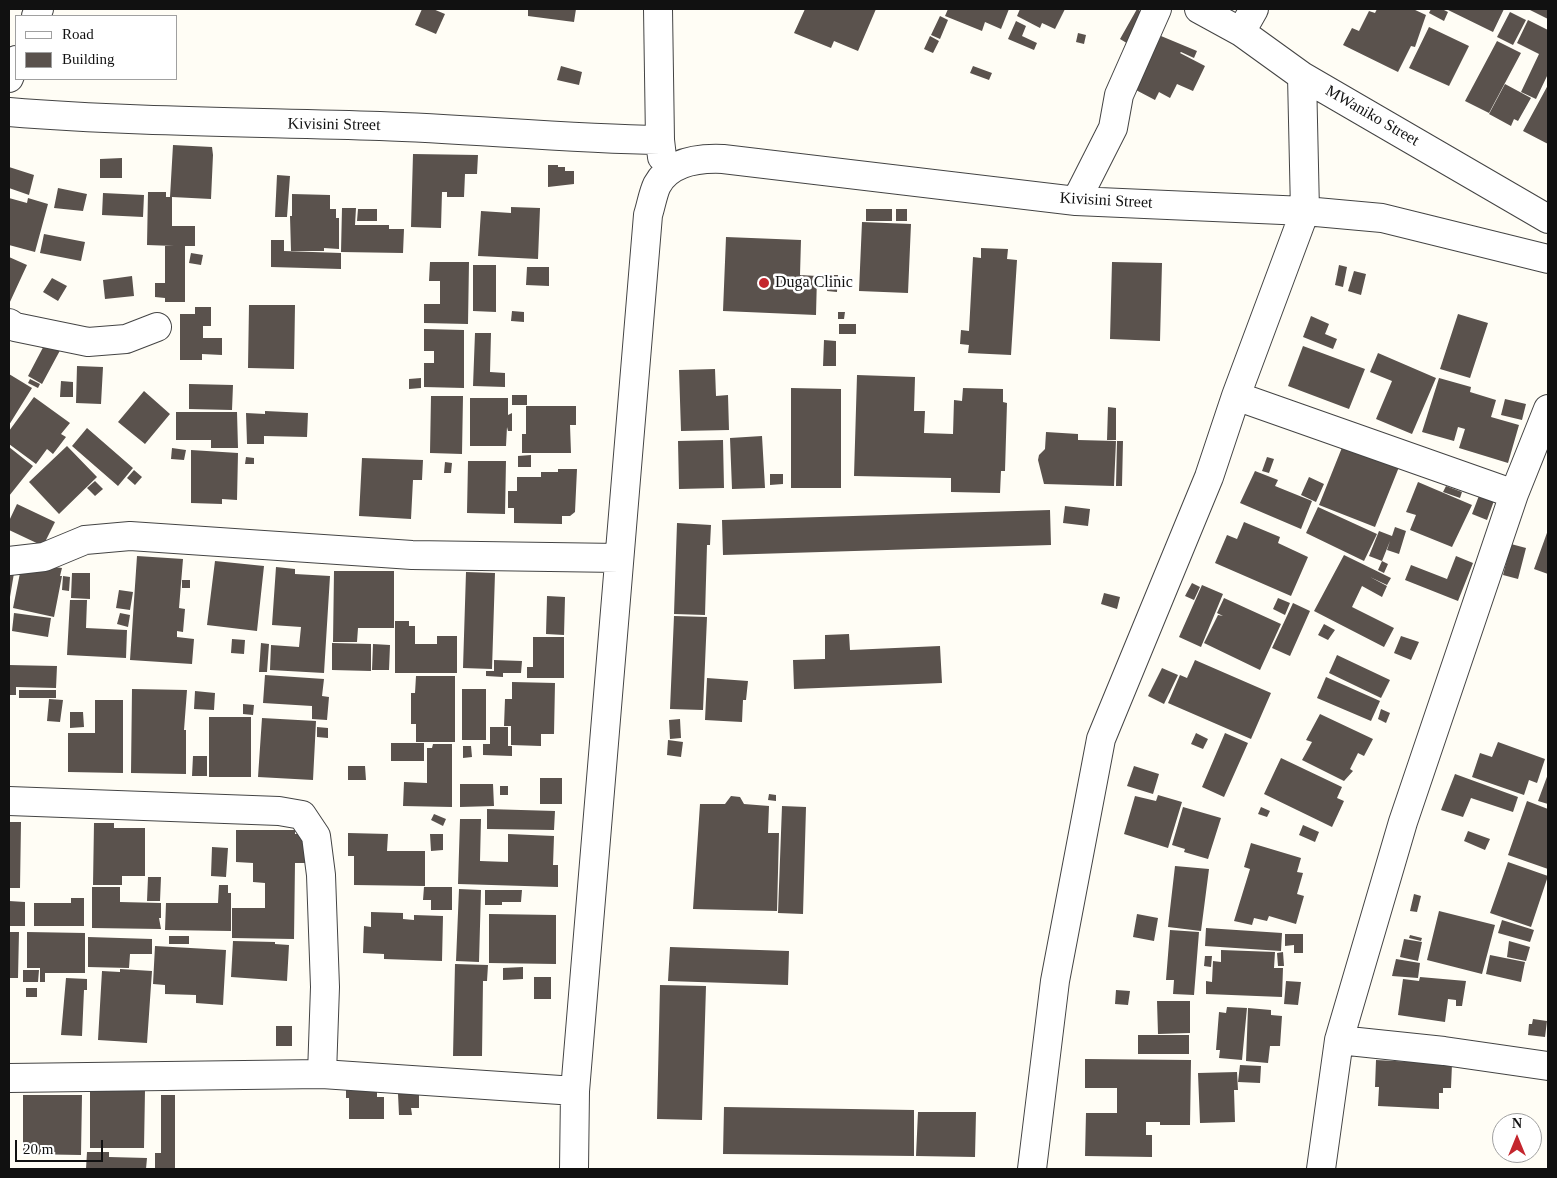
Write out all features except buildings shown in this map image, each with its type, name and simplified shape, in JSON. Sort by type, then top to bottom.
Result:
[{"type":"street","points":[[574,1169],[575,1091],[648,215],[657,185],[666,176],[660,140],[658,9]]},
{"type":"street","points":[[1076,201],[1113,128],[1119,95],[1157,9]]},
{"type":"street","name":"MWaniko Street","points":[[1199,9],[1248,20],[1302,76],[1548,219]]},
{"type":"street","points":[[9,78],[15,63]]},
{"type":"street","points":[[1032,1169],[1055,981],[1101,739],[1209,477],[1236,396],[1305,211],[1302,76]]},
{"type":"street","name":"Kivisini Street","points":[[9,112],[98,120],[382,126],[594,139],[660,140]]},
{"type":"street","name":"Kivisini Street","points":[[666,176],[674,168],[699,158],[723,159],[1076,201],[1305,211],[1382,218],[1548,259]]},
{"type":"street","points":[[9,323],[16,327],[88,342],[126,339],[157,327]]},
{"type":"street","points":[[1236,396],[1514,494]]},
{"type":"street","points":[[1321,1169],[1339,1040],[1403,822],[1514,494],[1548,409]]},
{"type":"street","points":[[9,562],[44,557],[85,540],[130,536],[412,555],[619,558]]},
{"type":"street","points":[[9,801],[279,811],[302,815],[316,836],[321,875],[325,987],[322,1074]]},
{"type":"street","points":[[1339,1040],[1444,1051],[1548,1066]]},
{"type":"street","points":[[9,1078],[322,1074],[575,1091]]},
{"type":"place","name":"Duga Clinic","points":[[764,283]]}]
